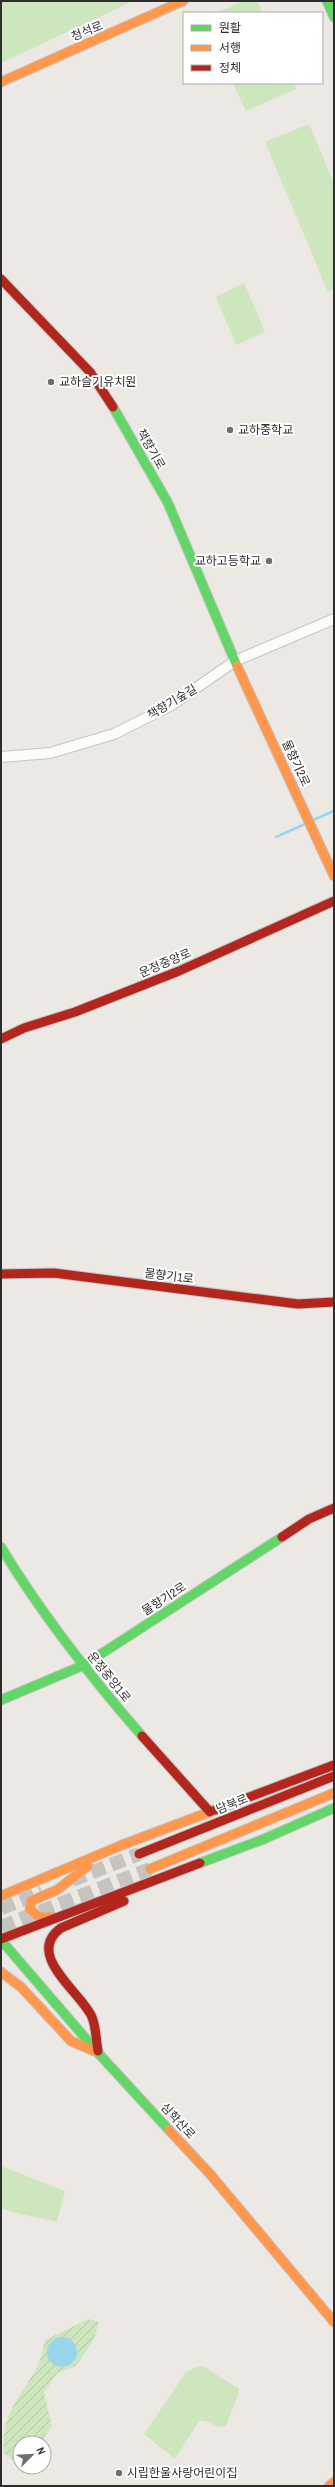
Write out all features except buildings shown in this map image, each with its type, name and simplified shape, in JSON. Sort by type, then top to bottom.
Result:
[{"type":"street","name":"청석로","points":[[1,82],[183,1]]},
{"type":"street","points":[[327,1],[334,17]]},
{"type":"street","name":"책향기로","points":[[1,279],[33,310],[90,372],[116,411],[168,503],[235,661]]},
{"type":"street","name":"책향기숲길","points":[[1,757],[50,753],[114,734],[170,706],[235,661],[334,619]]},
{"type":"street","name":"물향기2로","points":[[235,661],[334,876]]},
{"type":"street","name":"운정중앙로","points":[[1,1039],[24,1028],[75,1012],[179,971],[334,901]]},
{"type":"street","name":"물향기1로","points":[[1,1274],[54,1273],[298,1304],[334,1302]]},
{"type":"street","name":"물향기2로","points":[[1,1700],[84,1665],[309,1519],[334,1508]]},
{"type":"street","name":"운정중앙1로","points":[[1,1547],[37,1606],[111,1700],[210,1812]]},
{"type":"street","points":[[1,1896],[111,1850],[334,1765]]},
{"type":"street","name":"남북로","points":[[139,1854],[334,1776]]},
{"type":"street","points":[[150,1869],[334,1793]]},
{"type":"street","points":[[1,1939],[222,1853],[264,1839],[334,1808]]},
{"type":"street","points":[[58,1916],[39,1917],[30,1909],[31,1901],[57,1890],[74,1875],[111,1850]]},
{"type":"street","points":[[99,2054],[91,2015],[49,1959],[48,1949],[54,1933],[64,1926],[184,1875],[222,1853]]},
{"type":"street","name":"심학산로","points":[[1,1939],[99,2054],[210,2174],[334,2322]]},
{"type":"street","points":[[1,1972],[15,1980],[43,2013],[72,2041],[99,2054]]},
{"type":"street","points":[[329,2486],[334,2482]]},
{"type":"green space","points":[[1,1],[133,1],[1,63]]},
{"type":"green space","points":[[243,1],[257,1],[262,12],[218,12]]},
{"type":"green space","points":[[233,84],[294,84],[296,89],[246,111]]},
{"type":"green space","points":[[309,124],[334,183],[334,289],[328,292],[265,142]]},
{"type":"green space","points":[[244,283],[265,332],[236,345],[216,297]]},
{"type":"green space","points":[[1,2166],[65,2191],[57,2222],[1,2208]]},
{"type":"green space","points":[[88,2319],[99,2322],[94,2339],[76,2366],[57,2373],[44,2393],[52,2426],[46,2435],[12,2435],[12,2460],[4,2454],[5,2428],[8,2417],[37,2367],[45,2340]]},
{"type":"green space","points":[[199,2366],[205,2367],[239,2389],[239,2392],[226,2426],[219,2427],[199,2421],[175,2459],[144,2434],[186,2372]]},
{"type":"water","points":[[62,2337],[73,2341],[77,2352],[73,2363],[62,2367],[51,2363],[47,2352],[51,2341]]},
{"type":"waterway","points":[[313,820],[334,811]]},
{"type":"waterway","points":[[276,837],[305,824]]},
{"type":"tunnel","points":[[72,1880],[139,1854]]},
{"type":"tunnel","points":[[1,1927],[150,1869]]},
{"type":"tunnel","points":[[1,1908],[42,1892]]},
{"type":"traffic: fast","points":[[327,1],[334,17]]},
{"type":"traffic: fast","points":[[113,407],[168,503],[237,666]]},
{"type":"traffic: fast","points":[[1,1700],[84,1665],[282,1537]]},
{"type":"traffic: fast","points":[[1,1547],[33,1597],[67,1644],[142,1736]]},
{"type":"traffic: fast","points":[[200,1863],[264,1839],[334,1808]]},
{"type":"traffic: fast","points":[[1,1940],[99,2054],[169,2130]]},
{"type":"traffic: slow","points":[[1,82],[183,1]]},
{"type":"traffic: slow","points":[[237,666],[334,876]]},
{"type":"traffic: slow","points":[[150,1869],[334,1793]]},
{"type":"traffic: slow","points":[[1,1896],[122,1845],[215,1810]]},
{"type":"traffic: slow","points":[[53,1917],[39,1917],[30,1909],[31,1901],[57,1890],[88,1866]]},
{"type":"traffic: slow","points":[[1,1972],[21,1987],[71,2041],[94,2051]]},
{"type":"traffic: slow","points":[[169,2130],[210,2174],[334,2322]]},
{"type":"traffic: slow","points":[[329,2486],[334,2482]]},
{"type":"traffic: jam","points":[[1,279],[90,372],[113,407]]},
{"type":"traffic: jam","points":[[1,1039],[24,1028],[75,1012],[179,971],[334,901]]},
{"type":"traffic: jam","points":[[1,1274],[54,1273],[298,1304],[334,1302]]},
{"type":"traffic: jam","points":[[282,1537],[309,1519],[334,1508]]},
{"type":"traffic: jam","points":[[142,1736],[210,1812]]},
{"type":"traffic: jam","points":[[215,1810],[334,1765]]},
{"type":"traffic: jam","points":[[139,1854],[334,1776]]},
{"type":"traffic: jam","points":[[1,1939],[200,1863]]},
{"type":"traffic: jam","points":[[98,2051],[93,2019],[85,2005],[58,1972],[51,1960],[49,1949],[51,1938],[61,1928],[124,1901]]},
{"type":"place","name":"교하슬기유치원","points":[[51,382]]},
{"type":"place","name":"교하중학교","points":[[230,430]]},
{"type":"place","name":"교하고등학교","points":[[269,561]]},
{"type":"place","name":"시립한울사랑어린이집","points":[[119,2473]]}]
